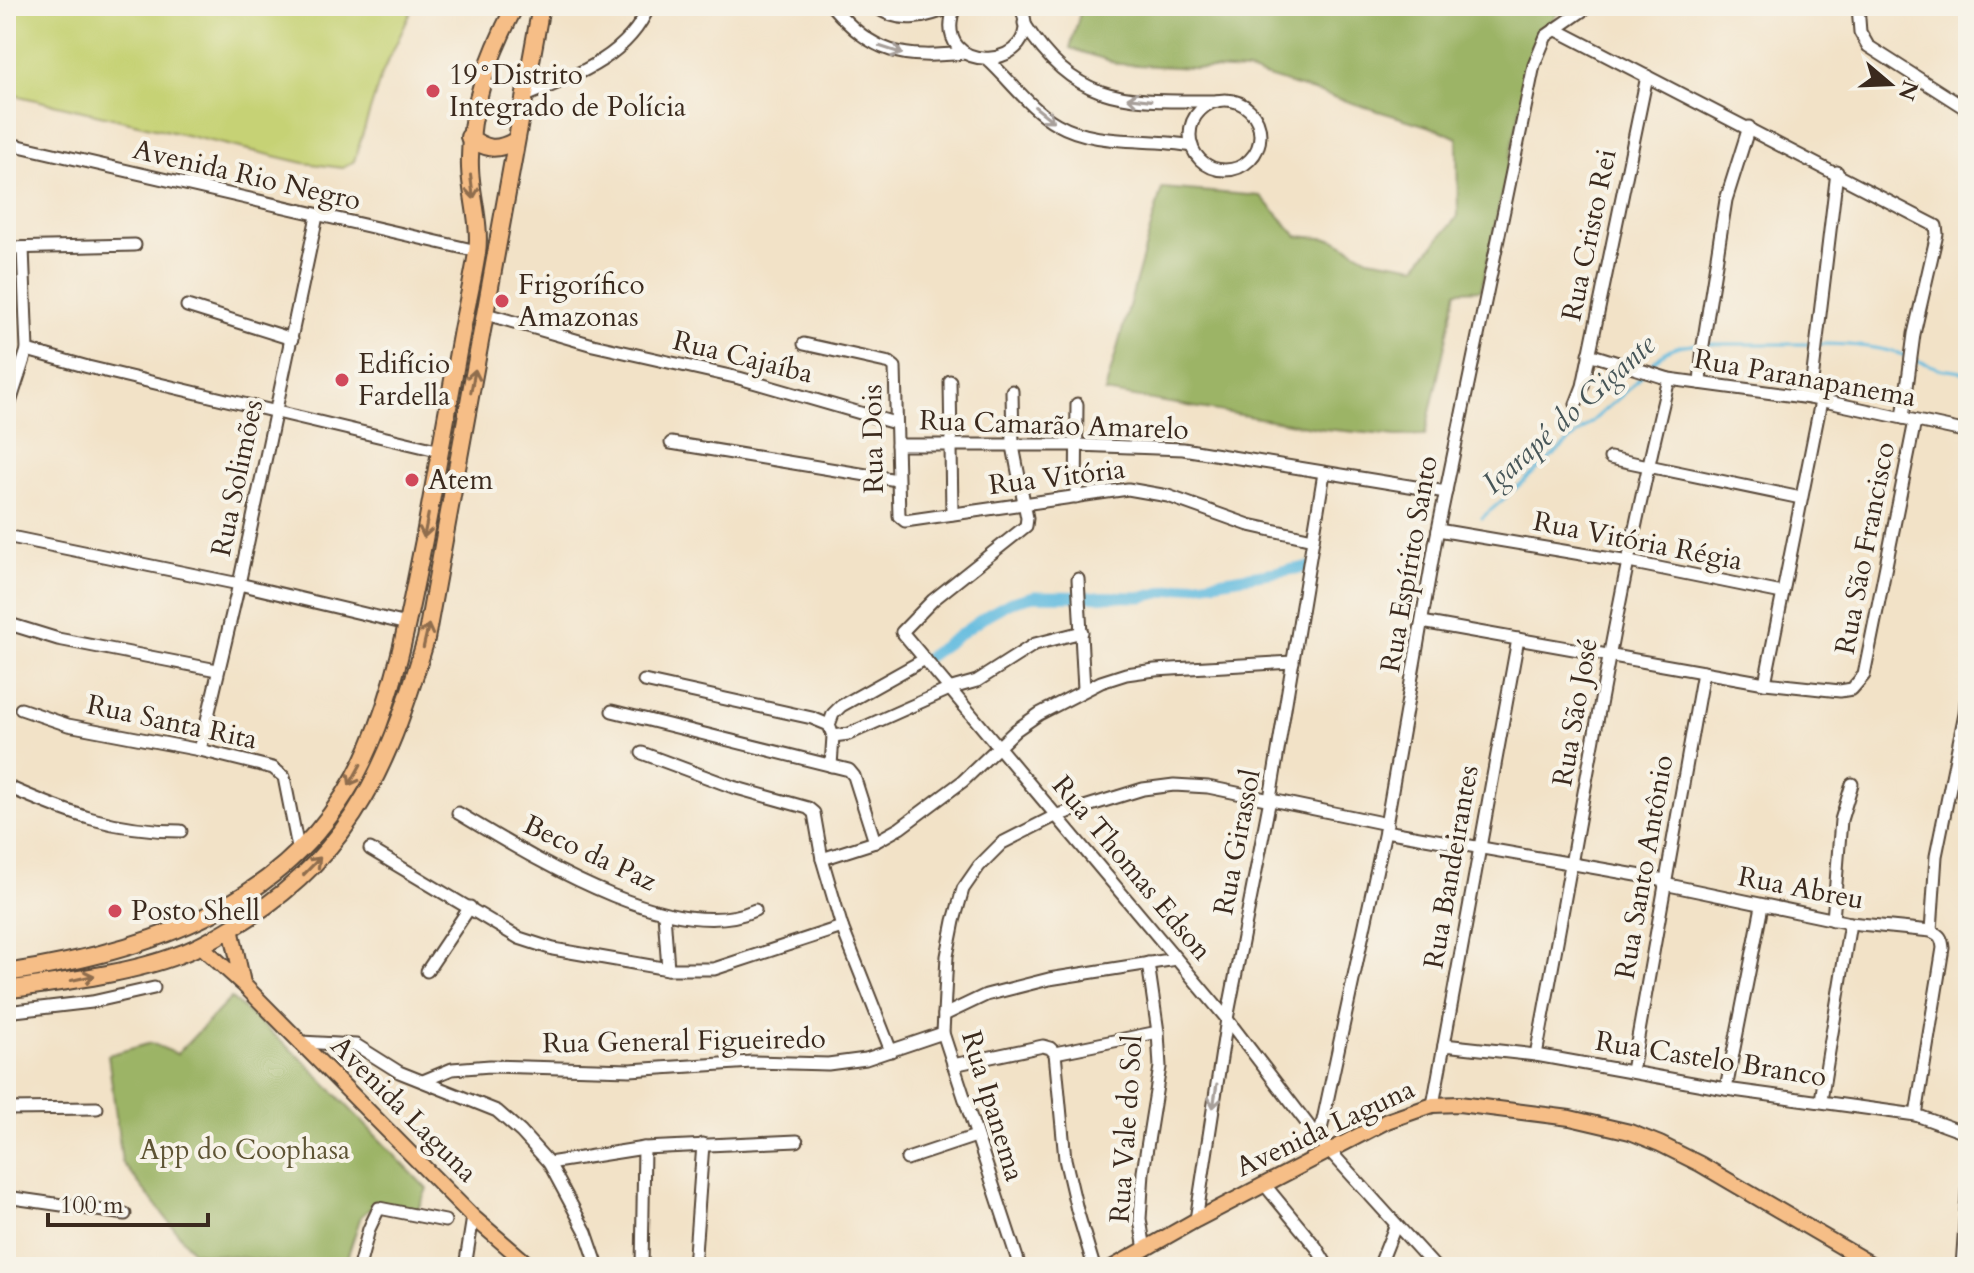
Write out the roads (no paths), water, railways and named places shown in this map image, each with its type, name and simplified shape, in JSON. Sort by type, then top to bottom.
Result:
[{"type":"highway","points":[[6,973],[56,966],[162,937],[241,898],[299,853],[346,790],[365,756],[396,669],[407,624],[477,251],[469,137],[488,62],[515,6]]},
{"type":"highway","points":[[6,990],[64,982],[157,961],[201,946],[278,899],[314,866],[346,828],[373,785],[395,735],[426,639],[541,6]]},
{"type":"highway","points":[[469,137],[494,150],[515,141]]},
{"type":"main road","points":[[231,928],[243,984]]},
{"type":"main road","name":"Avenida Laguna","points":[[201,946],[243,984],[473,1217],[529,1267]]},
{"type":"main road","name":"Avenida Laguna","points":[[1113,1267],[1328,1151],[1398,1116],[1433,1105],[1487,1106],[1535,1112],[1630,1132],[1700,1164],[1876,1267]]},
{"type":"street","points":[[523,97],[609,56],[626,43],[649,6]]},
{"type":"street","points":[[832,6],[866,40],[891,52],[934,55],[965,53],[988,60],[1041,113],[1057,125],[1079,134],[1192,146]]},
{"type":"street","points":[[875,6],[890,15],[911,19],[931,16],[954,6]]},
{"type":"street","points":[[954,6],[951,29],[958,46],[965,53]]},
{"type":"street","points":[[988,60],[1011,51],[1023,34],[1020,6]]},
{"type":"street","name":"Rua Espírito Santo","points":[[1319,1139],[1386,828],[1438,530],[1534,65],[1546,36],[1589,6]]},
{"type":"street","points":[[1858,6],[1860,32],[1868,46],[1968,110]]},
{"type":"street","points":[[1024,23],[1056,66],[1080,84],[1115,96],[1150,101],[1217,101],[1239,102],[1256,117],[1260,128],[1257,148],[1250,160],[1229,170],[1206,165],[1197,157],[1192,146],[1192,123],[1198,113],[1217,101]]},
{"type":"street","points":[[1555,29],[1837,172],[1936,226],[1937,234],[1909,364],[1903,418]]},
{"type":"street","name":"Rua Cristo Rei","points":[[1576,404],[1583,386],[1647,76]]},
{"type":"street","points":[[1700,383],[1726,200],[1749,127]]},
{"type":"street","name":"Avenida Rio Negro","points":[[6,143],[477,251]]},
{"type":"street","points":[[1422,622],[1765,683],[1801,498],[1816,399],[1817,345],[1837,172]]},
{"type":"street","name":"Rua Solimões","points":[[200,750],[239,584],[317,216]]},
{"type":"street","points":[[6,248],[135,245]]},
{"type":"street","points":[[6,415],[8,400],[27,350],[23,248]]},
{"type":"street","points":[[187,306],[292,339]]},
{"type":"street","name":"Rua Cajaíba","points":[[486,314],[593,345],[739,378],[895,423]]},
{"type":"street","name":"Rua Dois","points":[[804,344],[890,363],[895,367],[899,516]]},
{"type":"street","points":[[27,350],[441,451]]},
{"type":"street","name":"Rua Paranapanema","points":[[1589,354],[1669,379],[1816,399],[1968,432]]},
{"type":"street","name":"Rua São José","points":[[1536,1055],[1609,656],[1647,467],[1669,379]]},
{"type":"street","points":[[950,381],[952,514]]},
{"type":"street","points":[[1012,391],[1013,446],[1023,506]]},
{"type":"street","points":[[1076,497],[1077,404]]},
{"type":"street","name":"Rua São Francisco","points":[[1765,683],[1840,691],[1852,689],[1864,675],[1915,421]]},
{"type":"street","points":[[671,443],[897,480]]},
{"type":"street","name":"Rua Camarão Amarelo","points":[[897,445],[1077,445],[1183,449],[1446,492]]},
{"type":"street","points":[[1610,458],[1801,498]]},
{"type":"street","name":"Rua Girassol","points":[[1196,1220],[1227,1019],[1270,799],[1324,473]]},
{"type":"street","name":"Rua Vitória","points":[[899,516],[905,521],[1023,506],[1109,490],[1146,491],[1249,525],[1313,539]]},
{"type":"street","name":"Rua Thomas Edson","points":[[1023,506],[1027,518],[1024,529],[951,584],[902,632],[1227,1019],[1319,1139]]},
{"type":"street","name":"Rua Vitória Régia","points":[[1438,530],[1629,562],[1782,593]]},
{"type":"street","points":[[6,536],[239,584],[407,624]]},
{"type":"street","points":[[1078,579],[1084,689]]},
{"type":"street","points":[[6,623],[58,639],[217,670]]},
{"type":"street","points":[[644,681],[812,718],[831,730],[849,734],[952,688],[977,681],[1035,644],[1082,632]]},
{"type":"street","name":"Rua Bandeirantes","points":[[1433,1105],[1518,639]]},
{"type":"street","points":[[831,766],[833,714],[841,706],[925,659]]},
{"type":"street","points":[[822,859],[875,842],[900,828],[963,781],[1016,730],[1084,689],[1140,672],[1293,662]]},
{"type":"street","name":"Rua Santo Antônio","points":[[1632,1071],[1703,672]]},
{"type":"street","points":[[1916,1115],[1943,948],[1938,934],[1931,931],[1936,856],[1968,685]]},
{"type":"street","name":"Rua Santa Rita","points":[[21,709],[68,725],[200,750],[273,768],[284,777],[299,853]]},
{"type":"street","points":[[612,711],[849,770],[854,776],[875,842]]},
{"type":"street","points":[[642,753],[733,787],[812,810],[822,859],[842,927],[891,1051]]},
{"type":"street","points":[[1833,920],[1841,820],[1852,784]]},
{"type":"street","name":"Rua Ipanema","points":[[1020,1267],[943,1033],[947,956],[963,889],[979,866],[1002,843],[1055,816],[1143,789],[1174,785],[1208,787],[1270,799],[1386,828]]},
{"type":"street","points":[[6,786],[106,824],[150,831],[181,831]]},
{"type":"street","name":"Beco da Paz","points":[[458,813],[567,875],[664,913],[710,920],[736,918],[755,910]]},
{"type":"street","name":"Rua Abreu","points":[[1386,828],[1478,849],[1573,863],[1833,920],[1931,931]]},
{"type":"street","points":[[370,849],[519,938],[539,945],[668,969],[714,969],[842,927]]},
{"type":"street","points":[[1726,1089],[1762,906]]},
{"type":"street","points":[[427,971],[470,907]]},
{"type":"street","points":[[664,913],[668,969]]},
{"type":"street","points":[[1821,1100],[1850,923]]},
{"type":"street","points":[[944,1015],[998,992],[1049,979],[1176,959]]},
{"type":"street","name":"Rua Vale do Sol","points":[[1145,1250],[1140,1219],[1143,1172],[1160,1067],[1148,963]]},
{"type":"street","points":[[6,1012],[92,1002],[154,988]]},
{"type":"street","points":[[1055,1053],[1158,1032]]},
{"type":"street","name":"Rua General Figueiredo","points":[[423,1081],[452,1069],[490,1066],[630,1070],[752,1062],[828,1064],[866,1059],[943,1033]]},
{"type":"street","points":[[301,1042],[356,1045],[399,1072],[497,1111],[549,1163],[586,1232],[598,1267]]},
{"type":"street","name":"Rua Castelo Branco","points":[[1444,1045],[1536,1055],[1726,1089],[1916,1115],[1968,1134]]},
{"type":"street","points":[[953,1065],[1043,1046],[1055,1053],[1065,1159],[1094,1267]]},
{"type":"street","points":[[6,1109],[97,1108]]},
{"type":"street","points":[[907,1159],[976,1136]]},
{"type":"street","points":[[1319,1139],[1435,1267]]},
{"type":"street","points":[[549,1163],[644,1148],[797,1141]]},
{"type":"street","points":[[694,1267],[703,1144]]},
{"type":"street","points":[[642,1267],[644,1148]]},
{"type":"street","points":[[1962,1267],[1968,1180]]},
{"type":"street","points":[[1264,1184],[1316,1247],[1328,1267]]},
{"type":"street","points":[[6,1197],[125,1214]]},
{"type":"street","points":[[359,1267],[369,1229],[379,1208],[445,1221]]},
{"type":"street","points":[[465,1267],[473,1217]]},
{"type":"street","points":[[1379,1267],[1396,1224]]},
{"type":"street","points":[[197,1267],[205,1267]]},
{"type":"waterway","name":"Igarapé do Gigante","points":[[1648,368],[1670,349],[1699,344]]},
{"type":"waterway","name":"Igarapé do Gigante","points":[[1707,344],[1811,344]]},
{"type":"waterway","name":"Igarapé do Gigante","points":[[1819,344],[1863,346],[1906,356]]},
{"type":"waterway","name":"Igarapé do Gigante","points":[[1913,359],[1941,369],[1968,373]]},
{"type":"waterway","name":"Igarapé do Gigante","points":[[1482,518],[1643,374]]},
{"type":"waterway","points":[[925,659],[989,614],[1011,602],[1034,596],[1143,597],[1193,585],[1308,567]]},
{"type":"place","name":"19°Distrito Integrado de Polícia","points":[[433,91]]},
{"type":"place","name":"Frigorífico Amazonas","points":[[502,301]]},
{"type":"place","name":"Edifício Fardella","points":[[342,380]]},
{"type":"place","name":"Atem","points":[[412,480]]},
{"type":"place","name":"Posto Shell","points":[[115,911]]},
{"type":"park label","name":"App do Coophasa","points":[[245,1150]]}]
